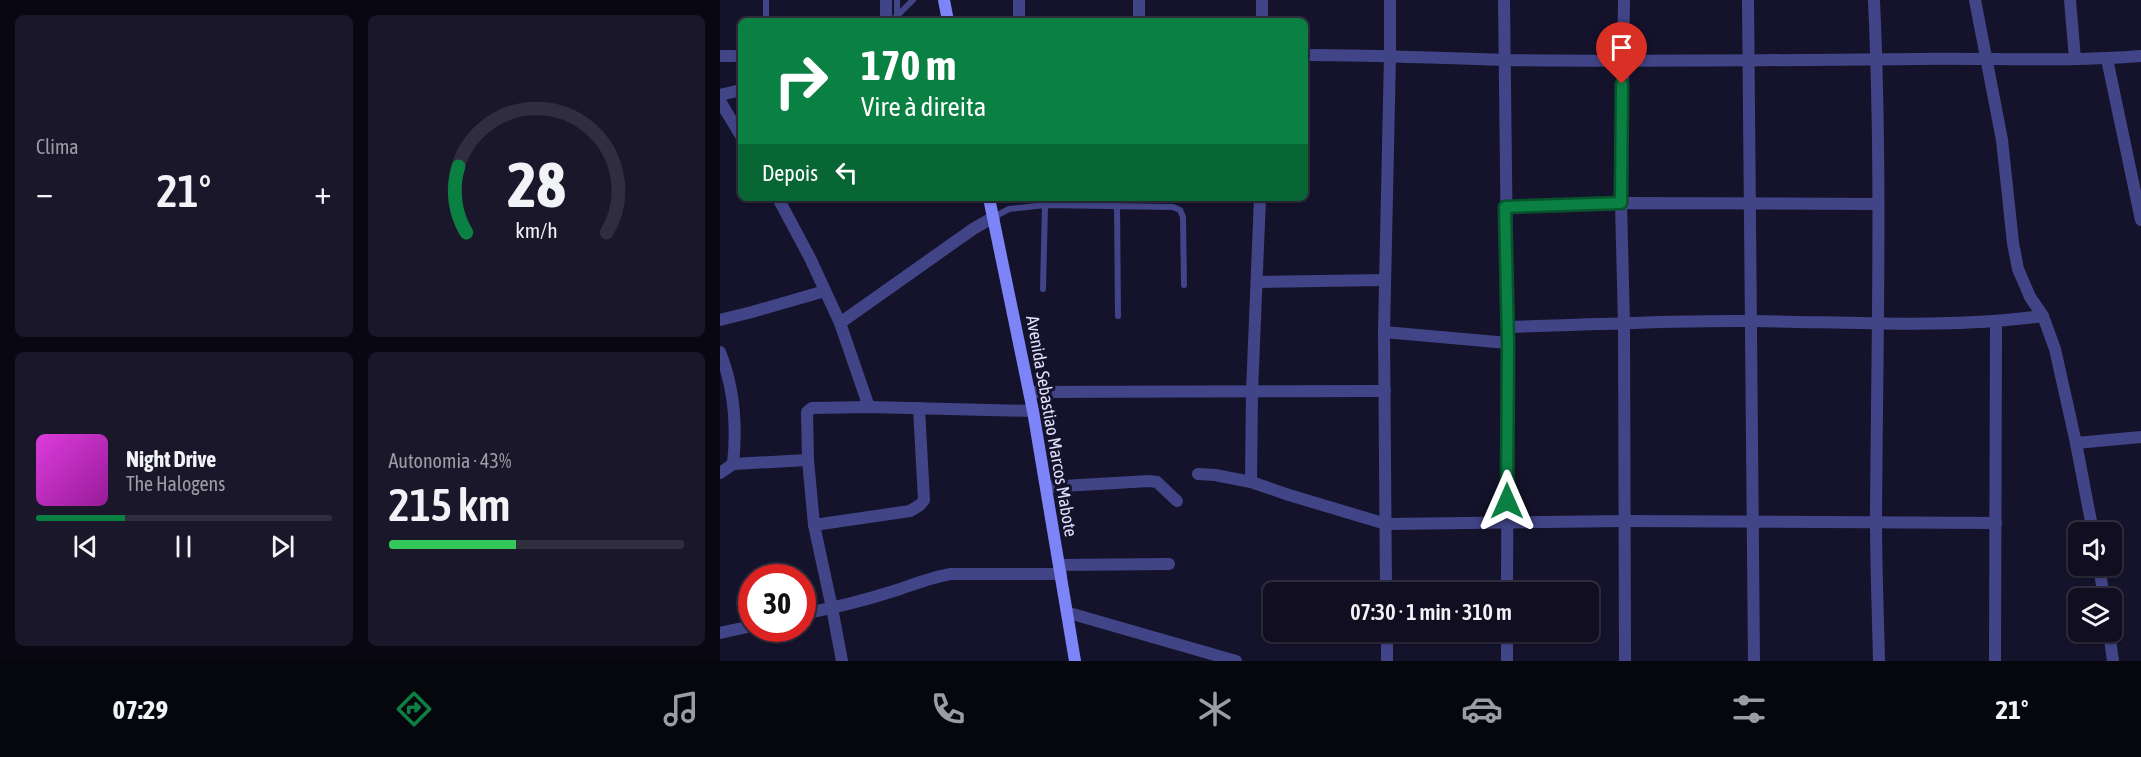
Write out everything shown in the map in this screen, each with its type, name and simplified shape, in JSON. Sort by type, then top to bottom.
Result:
[{"type":"main road","points":[[944,0],[947,18]]},
{"type":"main road","name":"Avenida Sebastiao Marcos Mabote","points":[[990,201],[1033,411],[1076,661]]},
{"type":"street","points":[[886,0],[891,18]]},
{"type":"street","points":[[1019,0],[1019,18]]},
{"type":"street","points":[[1138,18],[1139,0]]},
{"type":"street","points":[[1262,0],[1262,18]]},
{"type":"street","points":[[1386,582],[1384,332],[1390,0]]},
{"type":"street","points":[[1504,0],[1508,327],[1507,582]]},
{"type":"street","points":[[1624,0],[1621,203],[1624,324],[1625,661]]},
{"type":"street","points":[[1749,0],[1754,661]]},
{"type":"street","points":[[1874,0],[1877,59],[1879,325],[1876,522],[1879,661]]},
{"type":"street","points":[[1975,0],[2002,140],[2018,269],[2030,297],[2043,316],[2055,349],[2091,522]]},
{"type":"street","points":[[2070,0],[2075,59]]},
{"type":"street","points":[[1308,55],[1390,55],[1503,60],[1749,62],[1986,58],[2107,59],[2141,56]]},
{"type":"street","points":[[720,56],[738,56]]},
{"type":"street","points":[[2107,59],[2141,220]]},
{"type":"street","points":[[720,95],[738,91]]},
{"type":"street","points":[[720,101],[738,131]]},
{"type":"street","points":[[780,201],[840,323],[869,406]]},
{"type":"street","points":[[1251,482],[1252,392],[1260,201]]},
{"type":"street","points":[[1505,207],[1621,203],[1878,204]]},
{"type":"street","points":[[840,323],[973,229],[994,217]]},
{"type":"street","points":[[1257,282],[1385,280]]},
{"type":"street","points":[[720,320],[825,291]]},
{"type":"street","points":[[1508,327],[1751,321],[1879,325],[1996,322],[2043,316]]},
{"type":"street","points":[[1995,661],[1996,322]]},
{"type":"street","points":[[1384,332],[1508,344]]},
{"type":"street","points":[[720,352],[727,370],[733,412],[735,444],[733,464]]},
{"type":"street","points":[[1029,392],[1385,391]]},
{"type":"street","points":[[842,661],[814,525],[808,460],[807,412],[812,408],[869,406],[1033,411]]},
{"type":"street","points":[[814,525],[910,511],[920,505],[924,500],[919,408]]},
{"type":"street","points":[[2076,443],[2141,437]]},
{"type":"street","points":[[720,473],[733,464],[808,460]]},
{"type":"street","points":[[1198,474],[1251,482],[1386,524],[1625,521],[1996,523]]},
{"type":"street","points":[[1046,487],[1149,481],[1157,482],[1178,501]]},
{"type":"street","points":[[816,611],[898,590],[933,577],[951,574],[1168,564]]},
{"type":"street","points":[[1069,613],[1236,661]]},
{"type":"street","points":[[720,633],[738,629]]},
{"type":"street","points":[[1387,642],[1387,661]]},
{"type":"street","points":[[1507,642],[1508,661]]},
{"type":"street","points":[[2110,642],[2113,661]]},
{"type":"lane","points":[[766,0],[766,18]]},
{"type":"lane","points":[[891,18],[897,0]]},
{"type":"lane","points":[[891,18],[913,0]]},
{"type":"lane","points":[[994,217],[1009,209],[1045,204],[1173,207],[1180,210],[1183,217],[1184,285]]},
{"type":"lane","points":[[1043,289],[1045,204]]},
{"type":"lane","points":[[1117,205],[1118,316]]},
{"type":"route","points":[[1507,501],[1508,344],[1505,207],[1621,203],[1622,84]]}]
